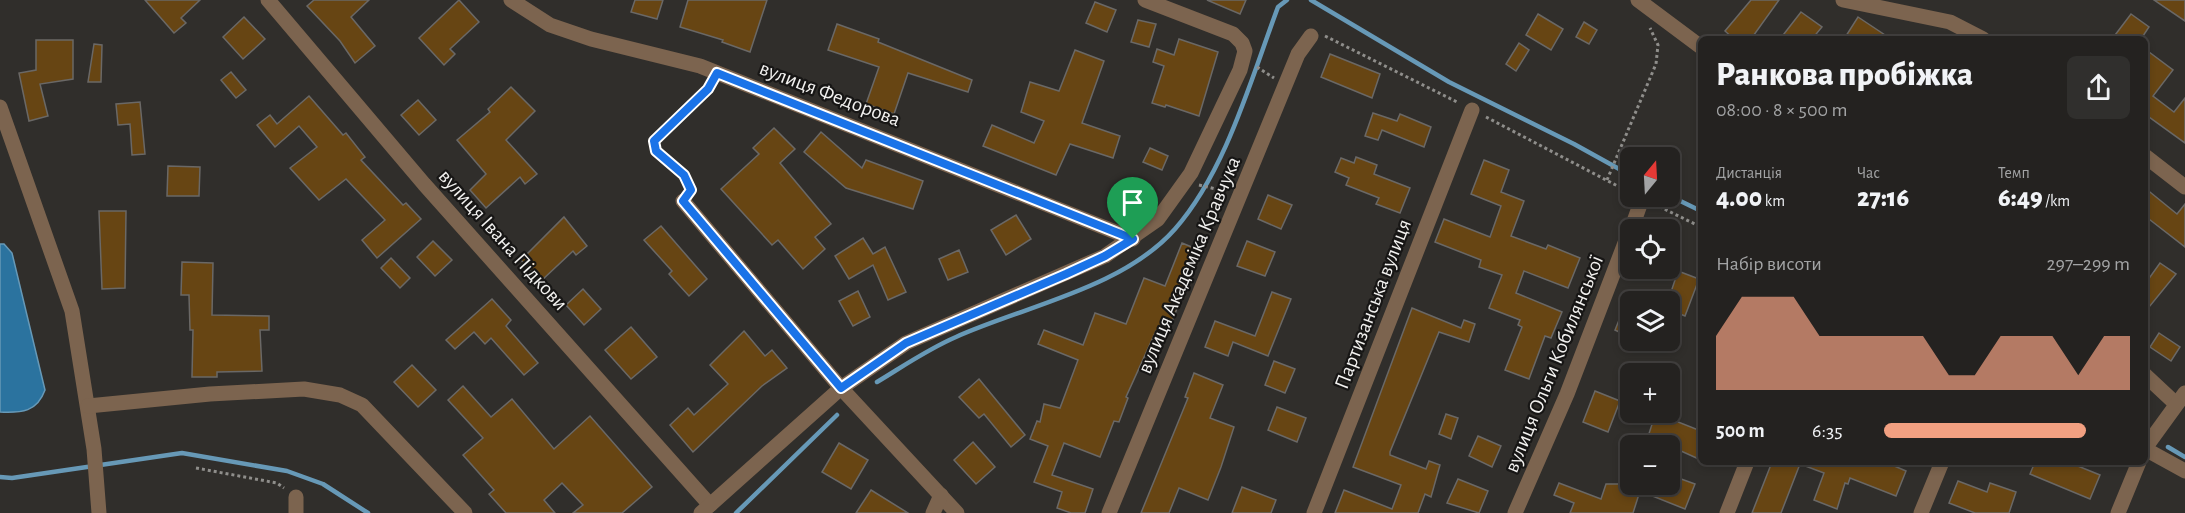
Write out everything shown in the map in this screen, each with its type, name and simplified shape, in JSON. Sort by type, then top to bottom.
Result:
[{"type":"street","name":"вулиця Івана Підкови","points":[[268,0],[705,509],[841,388],[906,343],[1105,256],[1133,239],[1158,219],[1191,173],[1240,70],[1245,51],[1242,43],[1233,34],[1145,0]]},
{"type":"street","name":"вулиця Федорова","points":[[511,0],[550,25],[717,73],[1133,239]]},
{"type":"street","points":[[1638,0],[1698,45]]},
{"type":"street","points":[[1843,0],[1950,22],[1977,36]]},
{"type":"street","name":"вулиця Академіка Кравчука","points":[[1109,513],[1298,54],[1311,36]]},
{"type":"street","points":[[0,107],[72,311],[94,449],[99,513]]},
{"type":"street","name":"Партизанська вулиця","points":[[1314,513],[1472,110]]},
{"type":"street","points":[[2148,158],[2185,187]]},
{"type":"street","points":[[683,201],[841,388],[957,513]]},
{"type":"street","name":"вулиця Ольги Кобилянської","points":[[1515,513],[1567,394],[1620,256]]},
{"type":"street","points":[[2148,377],[2180,398],[2148,444]]},
{"type":"street","points":[[88,406],[210,394],[304,389],[340,395],[362,405],[465,513]]},
{"type":"street","points":[[2148,450],[2185,471]]},
{"type":"street","points":[[1727,513],[1746,465]]},
{"type":"street","points":[[1921,513],[1941,465]]},
{"type":"street","points":[[2118,513],[2138,465]]},
{"type":"street","points":[[933,513],[941,495]]},
{"type":"street","points":[[296,497],[296,513]]},
{"type":"path","points":[[1607,180],[1656,64],[1659,45],[1650,27]]},
{"type":"path","points":[[683,201],[691,190],[684,175],[656,151],[654,141],[708,89],[717,73]]},
{"type":"path","points":[[1197,184],[1212,188]]},
{"type":"path","points":[[1659,207],[1698,226]]},
{"type":"path","points":[[196,468],[278,483],[296,497]]},
{"type":"water","points":[[0,244],[4,244],[12,253],[45,390],[33,407],[15,412],[0,412]]},
{"type":"building","points":[[145,0],[200,0],[181,18],[186,23],[174,33]]},
{"type":"building","points":[[314,0],[369,0],[351,17],[375,46],[355,63],[340,41],[307,6]]},
{"type":"building","points":[[459,0],[479,22],[450,49],[455,54],[444,65],[419,38]]},
{"type":"building","points":[[635,0],[663,0],[657,19],[631,12]]},
{"type":"building","points":[[688,0],[767,0],[750,52],[722,42],[723,40],[680,27]]},
{"type":"building","points":[[1207,0],[1246,0],[1240,14]]},
{"type":"building","points":[[1751,0],[1779,0],[1753,36],[1731,36],[1725,31]]},
{"type":"building","points":[[2154,0],[2185,0],[2185,21]]},
{"type":"building","points":[[1095,2],[1116,10],[1107,32],[1086,23]]},
{"type":"building","points":[[1801,12],[1822,27],[1814,36],[1782,36]]},
{"type":"building","points":[[1538,14],[1563,29],[1551,50],[1526,35]]},
{"type":"building","points":[[2131,14],[2149,27],[2143,36],[2114,36]]},
{"type":"building","points":[[244,17],[265,39],[243,59],[223,37]]},
{"type":"building","points":[[1858,17],[1886,36],[1846,36]]},
{"type":"building","points":[[1138,20],[1156,24],[1149,47],[1131,42]]},
{"type":"building","points":[[1584,22],[1597,30],[1589,44],[1576,37]]},
{"type":"building","points":[[837,24],[879,39],[878,42],[972,80],[968,92],[908,73],[894,114],[866,104],[879,67],[828,50]]},
{"type":"building","points":[[1179,39],[1218,52],[1199,116],[1166,105],[1165,107],[1152,103],[1164,66],[1153,62],[1157,49],[1174,55]]},
{"type":"building","points":[[36,40],[73,40],[73,79],[40,84],[48,116],[29,121],[19,73],[36,70]]},
{"type":"building","points":[[1519,43],[1529,50],[1516,71],[1506,64]]},
{"type":"building","points":[[94,44],[102,45],[101,82],[88,82]]},
{"type":"building","points":[[1075,50],[1104,61],[1082,123],[1120,136],[1113,158],[1070,144],[1056,175],[983,146],[992,125],[1034,143],[1044,121],[1021,112],[1030,82],[1059,91]]},
{"type":"building","points":[[2148,51],[2173,70],[2153,96],[2174,112],[2185,98],[2185,143],[2148,116]]},
{"type":"building","points":[[1330,54],[1380,74],[1372,98],[1321,77]]},
{"type":"building","points":[[231,72],[246,90],[236,98],[221,80]]},
{"type":"building","points":[[511,87],[535,111],[506,140],[537,174],[525,184],[520,177],[486,208],[470,190],[486,174],[457,140],[490,112],[488,109]]},
{"type":"building","points":[[309,96],[343,135],[346,133],[365,157],[361,160],[403,205],[406,203],[421,219],[377,258],[362,240],[385,220],[346,179],[319,200],[290,168],[317,147],[299,126],[275,147],[257,125],[270,115],[277,124]]},
{"type":"building","points":[[418,100],[436,120],[419,135],[401,115]]},
{"type":"building","points":[[140,102],[145,154],[132,155],[130,124],[118,125],[116,104]]},
{"type":"building","points":[[1373,113],[1397,121],[1400,114],[1431,127],[1424,147],[1382,130],[1378,140],[1365,136]]},
{"type":"building","points":[[774,128],[795,149],[780,163],[831,224],[815,237],[825,249],[803,269],[778,240],[772,245],[721,189],[759,154],[753,148]]},
{"type":"building","points":[[821,132],[862,168],[866,160],[923,181],[913,209],[846,188],[804,152]]},
{"type":"building","points":[[1150,148],[1168,156],[1162,170],[1143,162]]},
{"type":"building","points":[[1356,157],[1377,165],[1374,174],[1410,188],[1400,213],[1376,204],[1379,198],[1346,185],[1349,178],[1335,172],[1341,158],[1354,163]]},
{"type":"building","points":[[1484,160],[1509,170],[1501,192],[1524,201],[1511,236],[1546,249],[1548,245],[1580,258],[1568,288],[1524,271],[1516,293],[1562,312],[1551,338],[1545,336],[1529,379],[1505,370],[1522,327],[1518,325],[1520,320],[1489,308],[1502,275],[1479,267],[1481,260],[1435,242],[1444,219],[1490,237],[1501,206],[1471,194]]},
{"type":"building","points":[[168,166],[200,167],[199,196],[167,196]]},
{"type":"building","points":[[2148,190],[2177,214],[2185,204],[2185,247],[2148,218]]},
{"type":"building","points":[[1268,195],[1292,205],[1281,229],[1258,219]]},
{"type":"building","points":[[99,211],[126,211],[125,288],[102,289]]},
{"type":"building","points":[[1016,215],[1031,239],[1006,255],[991,230]]},
{"type":"building","points":[[564,217],[587,246],[576,255],[573,251],[541,281],[521,260]]},
{"type":"building","points":[[661,226],[707,279],[689,296],[669,274],[672,271],[644,240]]},
{"type":"building","points":[[863,238],[873,254],[885,247],[906,292],[888,300],[873,265],[849,279],[835,256]]},
{"type":"building","points":[[433,241],[452,260],[435,276],[417,257]]},
{"type":"building","points":[[1247,241],[1275,252],[1265,276],[1237,266]]},
{"type":"building","points":[[1182,243],[1199,250],[1167,335],[1156,331],[1126,397],[1128,398],[1119,422],[1114,421],[1100,457],[1064,443],[1052,475],[1093,489],[1085,513],[1071,513],[1057,508],[1062,492],[1034,482],[1048,446],[1030,439],[1037,421],[1040,422],[1044,404],[1060,408],[1078,360],[1038,344],[1044,330],[1083,345],[1095,313],[1126,324],[1144,278],[1165,286]]},
{"type":"building","points":[[959,250],[968,272],[948,280],[939,259]]},
{"type":"building","points":[[391,258],[410,278],[400,288],[381,268]]},
{"type":"building","points":[[182,262],[213,263],[212,315],[269,316],[269,330],[260,330],[262,371],[217,372],[217,377],[192,377],[193,330],[190,330],[189,295],[181,295]]},
{"type":"building","points":[[2160,263],[2176,274],[2148,308],[2148,280]]},
{"type":"building","points":[[1680,272],[1698,279],[1685,316],[1680,314],[1680,291],[1671,291],[1675,279],[1680,279]]},
{"type":"building","points":[[583,289],[601,309],[584,325],[566,305]]},
{"type":"building","points":[[858,291],[870,317],[853,326],[839,301]]},
{"type":"building","points":[[1272,292],[1291,299],[1268,356],[1233,342],[1228,356],[1205,347],[1215,321],[1255,336]]},
{"type":"building","points":[[492,299],[511,320],[506,326],[538,363],[524,375],[491,338],[485,344],[474,332],[455,349],[446,340]]},
{"type":"building","points":[[1412,308],[1461,328],[1464,320],[1475,324],[1469,342],[1439,332],[1390,452],[1390,455],[1426,469],[1429,461],[1440,465],[1431,497],[1425,494],[1418,513],[1335,513],[1344,490],[1392,509],[1401,485],[1353,467]]},
{"type":"building","points":[[1620,318],[1620,332],[1615,330]]},
{"type":"building","points":[[631,327],[657,357],[631,379],[605,350]]},
{"type":"building","points":[[744,331],[765,356],[772,350],[787,368],[762,386],[693,452],[670,425],[688,408],[694,415],[728,384],[710,365]]},
{"type":"building","points":[[2159,333],[2180,347],[2171,361],[2150,347]]},
{"type":"building","points":[[1274,361],[1295,369],[1285,393],[1265,385]]},
{"type":"building","points":[[412,365],[436,390],[418,407],[394,382]]},
{"type":"building","points":[[1194,373],[1223,385],[1210,418],[1234,427],[1221,467],[1208,500],[1179,488],[1169,513],[1141,513],[1188,398],[1185,397]]},
{"type":"building","points":[[979,379],[1025,435],[1011,447],[984,414],[979,418],[959,397]]},
{"type":"building","points":[[463,386],[491,417],[512,399],[554,449],[590,416],[652,487],[622,513],[573,513],[583,505],[562,483],[544,500],[555,513],[506,513],[489,494],[494,490],[463,455],[483,438],[448,400]]},
{"type":"building","points":[[1595,391],[1620,401],[1608,432],[1583,422]]},
{"type":"building","points":[[1277,407],[1306,418],[1297,442],[1268,430]]},
{"type":"building","points":[[1446,414],[1458,418],[1451,439],[1439,434]]},
{"type":"building","points":[[1652,423],[1680,423],[1698,430],[1698,459],[1680,451],[1680,435],[1649,435]]},
{"type":"building","points":[[1478,436],[1501,446],[1492,467],[1469,456]]},
{"type":"building","points":[[973,442],[995,467],[976,484],[954,460]]},
{"type":"building","points":[[839,443],[868,460],[851,489],[822,472]]},
{"type":"building","points":[[1771,465],[1800,465],[1781,513],[1752,513]]},
{"type":"building","points":[[1803,465],[1892,465],[1906,471],[1896,496],[1850,478],[1848,484],[1845,483],[1837,509],[1814,500],[1824,473]]},
{"type":"building","points":[[2034,465],[2075,465],[2100,475],[2090,499],[2030,474]]},
{"type":"building","points":[[1458,479],[1488,491],[1479,513],[1447,503]]},
{"type":"building","points":[[1680,479],[1695,484],[1685,509],[1650,495],[1680,495]]},
{"type":"building","points":[[1958,481],[1987,492],[1990,483],[2016,492],[2009,513],[1975,513],[1949,503]]},
{"type":"building","points":[[1559,483],[1601,499],[1606,484],[1620,484],[1620,495],[1639,495],[1633,513],[1570,513],[1574,503],[1554,495]]},
{"type":"building","points":[[1242,487],[1276,500],[1271,513],[1232,513]]},
{"type":"building","points":[[871,490],[908,513],[856,513]]},
{"type":"waterway","points":[[877,382],[946,342],[1101,281],[1129,266],[1175,229],[1193,206],[1223,152],[1236,123],[1278,7],[1287,0]]},
{"type":"waterway","points":[[1311,0],[1449,82],[1620,169]]},
{"type":"waterway","points":[[1680,201],[1698,210]]},
{"type":"waterway","points":[[736,513],[837,415]]},
{"type":"waterway","points":[[2168,447],[2185,457]]},
{"type":"waterway","points":[[0,477],[12,478],[182,453],[287,471],[323,484],[368,513]]},
{"type":"route","points":[[717,73],[1133,239],[1105,256],[1066,274],[906,343],[841,388],[683,201],[691,190],[684,175],[656,151],[654,141],[708,89],[717,73]]}]
